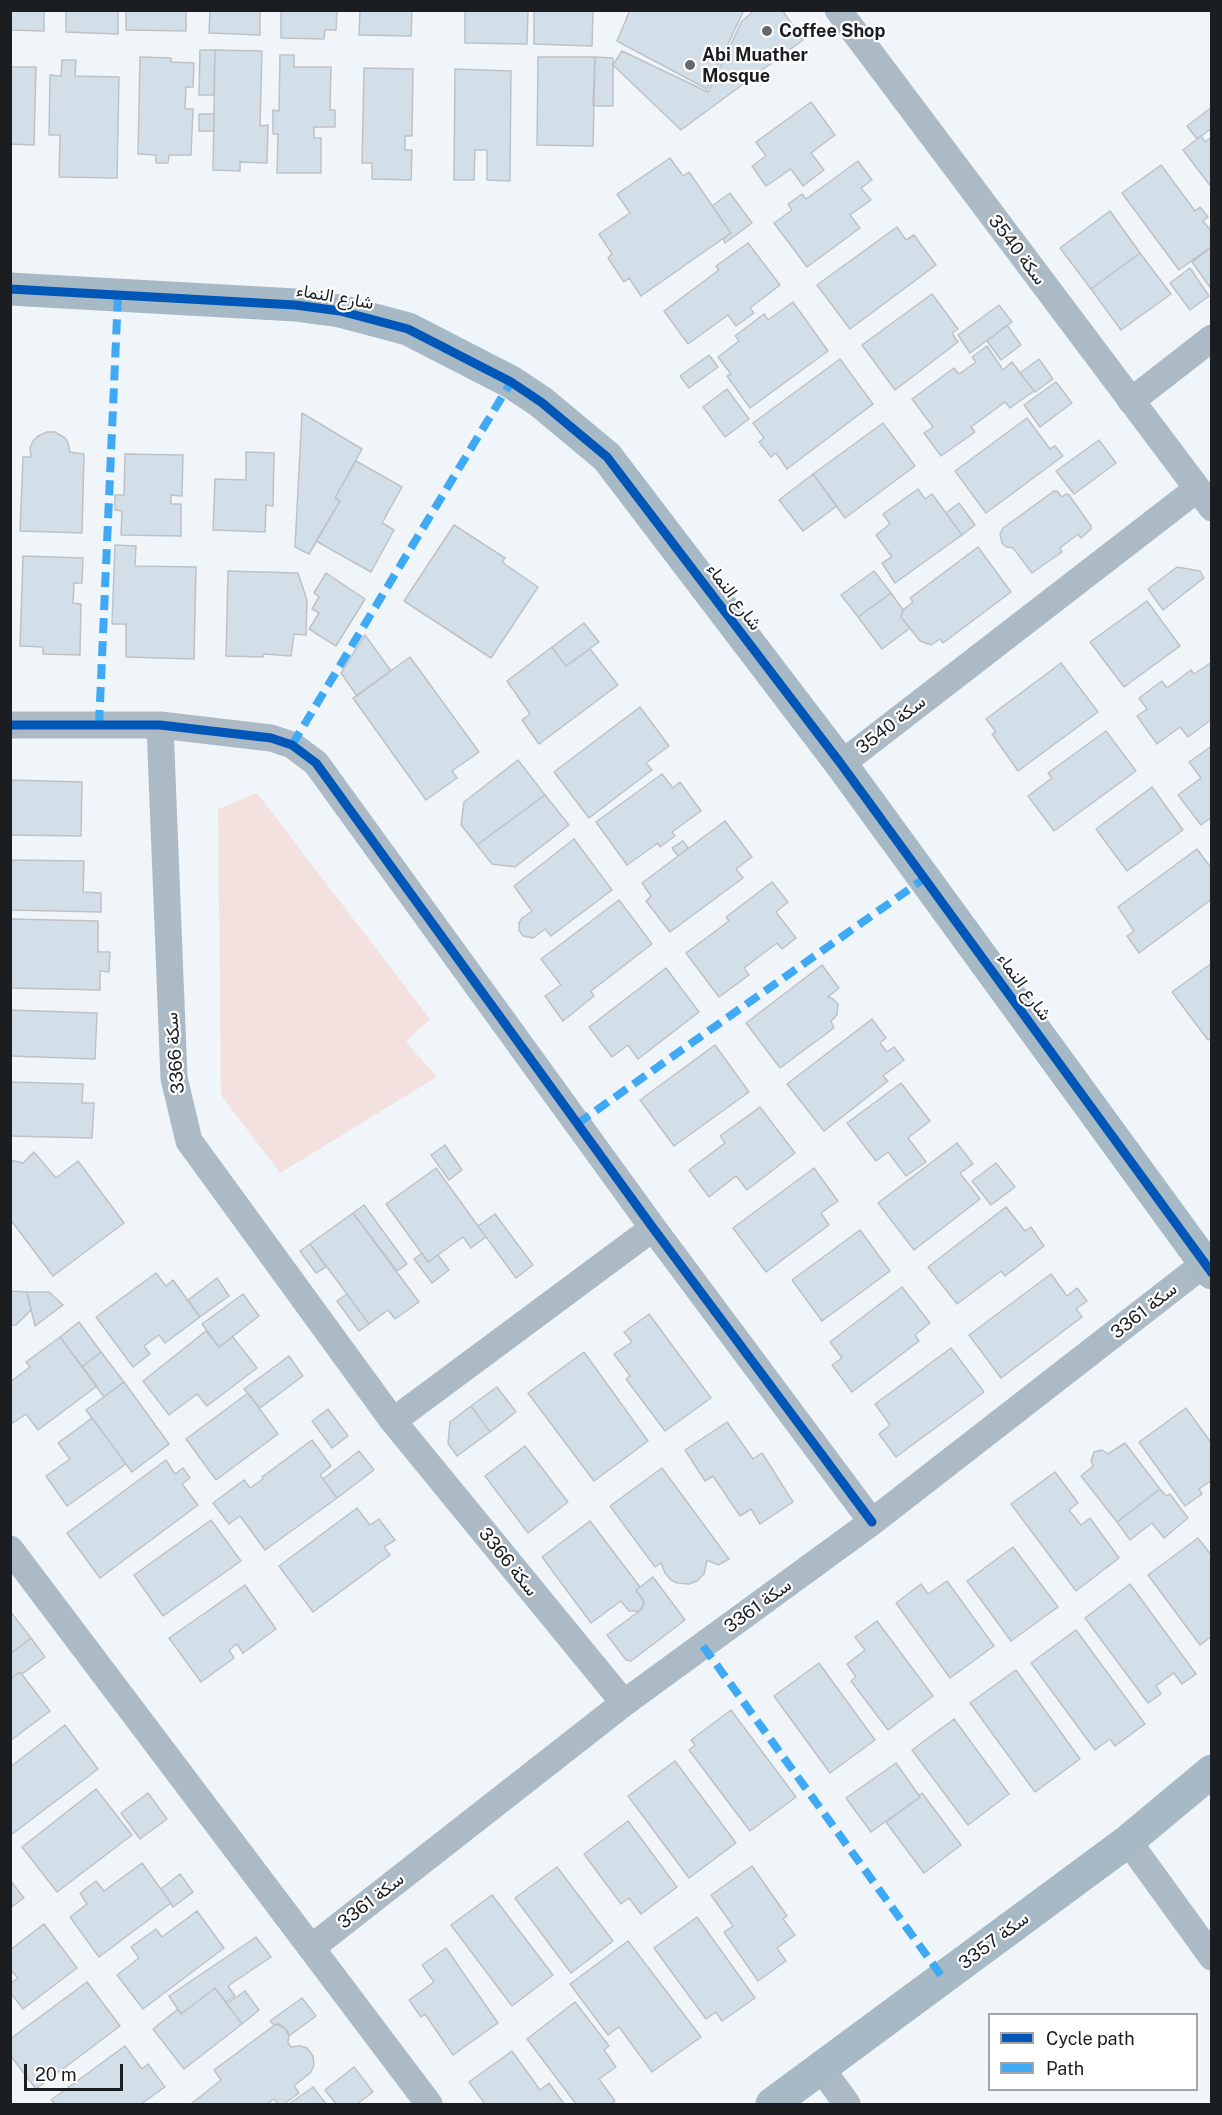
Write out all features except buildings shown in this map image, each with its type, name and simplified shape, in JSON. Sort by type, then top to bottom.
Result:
[{"type":"street","name":"سكة 3540","points":[[838,10],[1204,498],[842,764]]},
{"type":"street","name":"شارع النماء","points":[[10,290],[296,305],[340,311],[408,329],[511,382],[541,402],[607,457],[842,764],[1208,1268]]},
{"type":"street","points":[[1131,401],[1212,338]]},
{"type":"street","points":[[10,725],[160,726],[271,738],[292,745],[315,763],[653,1228],[872,1522]]},
{"type":"street","name":"سكة 3366","points":[[160,726],[174,1077],[189,1141],[393,1421],[624,1703]]},
{"type":"street","points":[[393,1421],[653,1228]]},
{"type":"street","name":"سكة 3361","points":[[311,1948],[624,1703],[872,1522],[1208,1268]]},
{"type":"street","points":[[10,1550],[429,2104]]},
{"type":"street","name":"سكة 3357","points":[[772,2104],[1128,1841],[1212,1771]]},
{"type":"street","points":[[1128,1841],[1212,1957]]},
{"type":"street","points":[[821,2068],[847,2104]]},
{"type":"shaded area","points":[[257,793],[430,1019],[406,1042],[437,1077],[280,1173],[221,1095],[218,809]]},
{"type":"marked path","points":[[99,725],[118,295]]},
{"type":"marked path","points":[[292,745],[511,382]]},
{"type":"marked path","points":[[577,1124],[925,878]]},
{"type":"marked path","points":[[703,1646],[943,1978]]},
{"type":"cycle path","points":[[10,289],[295,305],[340,311],[408,329],[511,382],[541,402],[607,457],[841,764],[1212,1273]]},
{"type":"cycle path","points":[[10,725],[160,725],[271,738],[292,745],[316,763],[653,1228],[872,1522]]},
{"type":"place","name":"Coffee Shop","points":[[767,31]]},
{"type":"place","name":"Abi Muather Mosque","points":[[690,65]]}]
